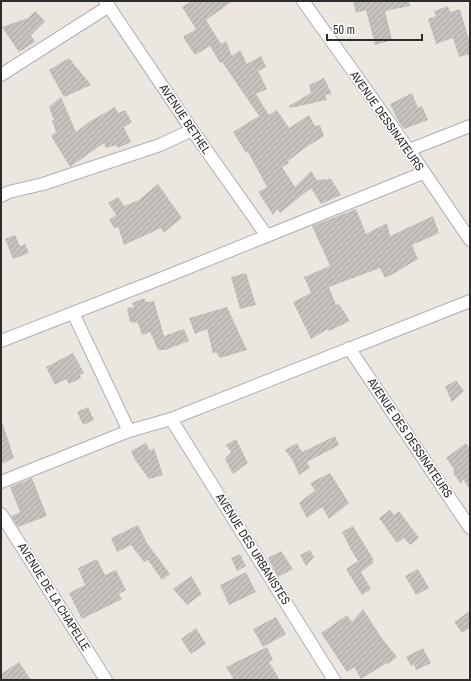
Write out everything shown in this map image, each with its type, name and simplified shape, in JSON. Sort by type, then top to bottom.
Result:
[{"type":"street","name":"AVENUE DESSINATEURS","points":[[303,1],[409,150],[423,173],[470,240]]},
{"type":"street","points":[[1,75],[107,4]]},
{"type":"street","name":"AVENUE BETHEL","points":[[107,4],[266,236]]},
{"type":"street","points":[[409,150],[470,126]]},
{"type":"street","points":[[1,196],[9,192],[43,184],[160,145],[192,130]]},
{"type":"street","points":[[1,341],[423,173]]},
{"type":"street","points":[[1,482],[129,431],[171,418],[470,301]]},
{"type":"street","points":[[73,313],[129,431]]},
{"type":"street","name":"AVENUE DES DESSINATEURS","points":[[349,348],[470,528]]},
{"type":"street","name":"AVENUE DES URBANISTES","points":[[171,418],[334,680]]},
{"type":"street","name":"AVENUE DE LA CHAPELLE","points":[[1,514],[106,680]]},
{"type":"building","points":[[192,1],[233,1],[206,20],[221,44],[226,41],[232,56],[240,50],[247,64],[261,56],[266,67],[258,71],[267,89],[256,94],[269,115],[277,110],[289,128],[309,115],[315,126],[320,125],[324,136],[305,148],[288,161],[289,163],[282,167],[295,187],[311,171],[317,180],[331,179],[341,195],[321,204],[311,188],[280,213],[277,209],[273,215],[258,192],[267,187],[248,152],[246,153],[233,132],[259,116],[222,62],[220,63],[210,46],[195,55],[183,37],[196,29],[182,7]]},
{"type":"building","points":[[353,1],[409,1],[410,6],[385,11],[392,40],[375,45],[366,10],[356,13]]},
{"type":"building","points":[[448,6],[450,12],[460,9],[468,37],[470,37],[470,54],[459,57],[453,38],[436,44],[428,19],[436,16],[434,11]]},
{"type":"building","points":[[35,11],[45,21],[31,35],[35,42],[19,52],[2,27],[28,18]]},
{"type":"building","points":[[69,58],[91,85],[64,97],[49,70]]},
{"type":"building","points":[[324,78],[332,94],[325,95],[327,100],[290,108],[289,106],[311,93],[309,85]]},
{"type":"building","points":[[412,93],[418,108],[422,106],[428,120],[404,129],[398,121],[390,104]]},
{"type":"building","points":[[61,97],[76,132],[89,122],[115,107],[118,113],[125,110],[132,122],[124,127],[131,142],[118,148],[116,145],[106,148],[104,143],[70,167],[51,136],[56,132],[52,121],[54,120],[49,107]]},
{"type":"building","points":[[158,184],[182,218],[163,233],[161,228],[124,245],[118,227],[114,228],[109,220],[116,215],[108,203],[118,197],[124,206],[139,200]]},
{"type":"building","points":[[356,209],[366,234],[387,223],[390,236],[433,216],[439,233],[412,245],[418,259],[385,278],[380,268],[329,287],[336,305],[339,304],[350,321],[329,331],[328,329],[311,339],[293,302],[311,293],[304,277],[330,266],[312,226]]},
{"type":"building","points":[[15,235],[20,246],[25,244],[29,253],[13,259],[5,239]]},
{"type":"building","points":[[246,273],[256,305],[240,309],[231,277]]},
{"type":"building","points":[[144,298],[146,302],[154,301],[164,336],[184,329],[189,341],[165,350],[158,350],[150,332],[142,335],[138,323],[130,322],[127,308],[134,307],[132,303]]},
{"type":"building","points":[[227,307],[247,350],[220,358],[216,352],[213,354],[207,329],[195,334],[189,318]]},
{"type":"building","points":[[73,353],[84,373],[80,375],[81,378],[69,384],[66,379],[55,385],[46,367]]},
{"type":"building","points":[[456,380],[464,391],[452,402],[445,387]]},
{"type":"building","points":[[88,407],[94,420],[83,425],[77,412]]},
{"type":"building","points":[[1,424],[3,424],[14,458],[1,464]]},
{"type":"building","points":[[335,436],[339,445],[307,462],[310,468],[299,475],[293,461],[285,450],[297,443],[302,452]]},
{"type":"building","points":[[236,439],[248,463],[233,474],[225,459],[231,452],[226,445]]},
{"type":"building","points":[[146,443],[150,451],[154,448],[163,475],[149,479],[135,460],[131,451]]},
{"type":"building","points":[[466,443],[470,449],[470,489],[463,479],[461,484],[453,473],[454,469],[446,458]]},
{"type":"building","points":[[330,473],[349,503],[329,519],[322,507],[307,518],[299,503],[315,490],[310,483]]},
{"type":"building","points":[[32,478],[47,516],[18,527],[11,516],[20,512],[10,487]]},
{"type":"building","points":[[390,510],[394,515],[399,511],[419,538],[410,545],[404,538],[397,543],[379,518]]},
{"type":"building","points":[[138,525],[147,543],[170,574],[162,580],[148,560],[144,562],[131,545],[117,552],[111,538]]},
{"type":"building","points":[[353,526],[374,560],[372,561],[373,563],[361,572],[371,589],[362,595],[346,569],[358,561],[342,532]]},
{"type":"building","points":[[310,550],[314,557],[306,566],[300,555]]},
{"type":"building","points":[[281,551],[293,569],[278,577],[268,558]]},
{"type":"building","points":[[240,554],[246,566],[237,571],[231,558]]},
{"type":"building","points":[[97,559],[105,575],[116,570],[126,590],[119,594],[122,599],[82,619],[69,593],[85,585],[78,568]]},
{"type":"building","points":[[418,569],[429,588],[416,595],[405,576]]},
{"type":"building","points":[[246,572],[256,592],[229,605],[220,585]]},
{"type":"building","points":[[191,576],[202,594],[187,605],[173,589]]},
{"type":"building","points":[[363,609],[381,637],[397,657],[388,664],[387,663],[361,679],[354,667],[347,672],[321,633],[347,615],[352,622]]},
{"type":"building","points":[[470,611],[470,628],[462,633],[454,622]]},
{"type":"building","points":[[276,617],[286,634],[263,647],[253,629]]},
{"type":"building","points":[[196,628],[206,644],[191,654],[181,639]]},
{"type":"building","points":[[267,647],[273,660],[269,662],[280,680],[234,680],[226,667]]},
{"type":"building","points":[[423,648],[431,663],[416,670],[414,664],[411,666],[406,657]]},
{"type":"building","points":[[19,662],[31,680],[1,680],[1,674]]}]
